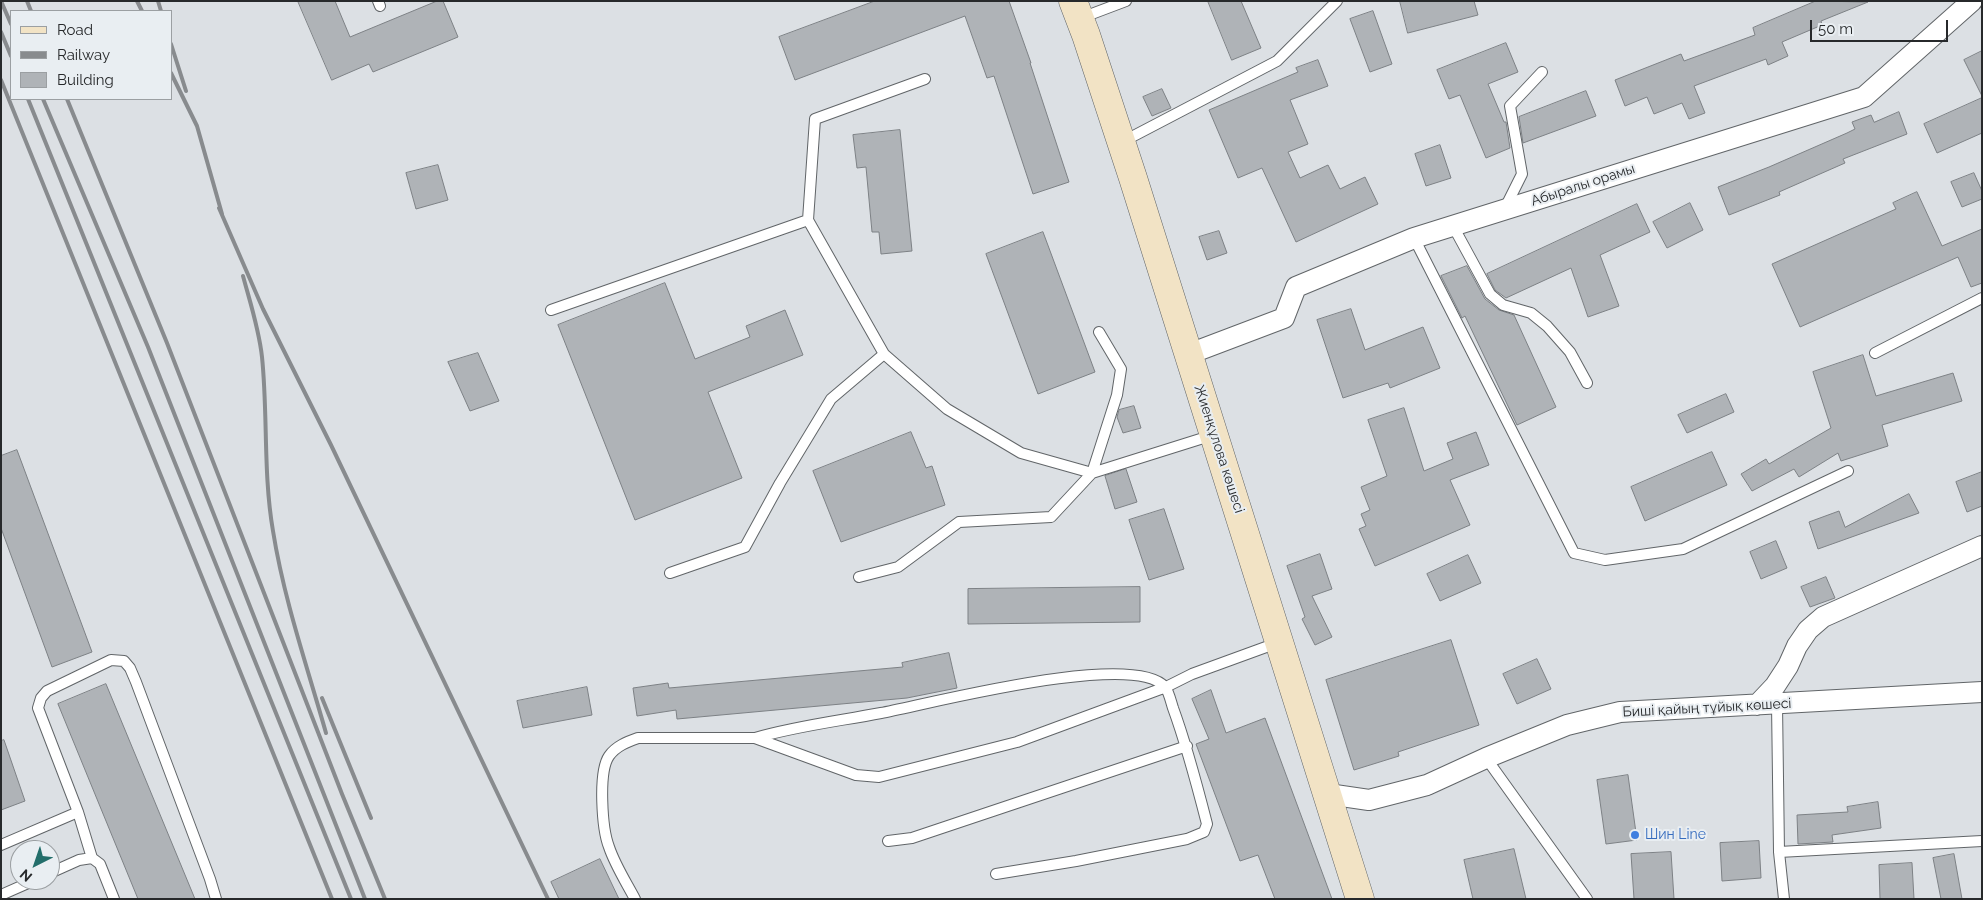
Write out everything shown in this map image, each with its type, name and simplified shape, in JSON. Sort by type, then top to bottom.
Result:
[{"type":"street","name":"Абыралы орамы","points":[[1189,354],[1284,318],[1296,287],[1414,238],[1864,96],[1972,1]]},
{"type":"street","name":"Жиенқұлова көшесі","points":[[1077,10],[1189,354],[1360,899]]},
{"type":"street","points":[[1767,704],[1797,646],[1808,630],[1822,617],[1982,546]]},
{"type":"street","name":"Биші қайың тұйық көшесі","points":[[1328,794],[1369,800],[1427,785],[1486,758],[1567,725],[1620,712],[1982,692]]},
{"type":"lane","points":[[1077,10],[1126,1]]},
{"type":"lane","points":[[1121,143],[1277,61],[1337,1]]},
{"type":"lane","points":[[1503,210],[1522,174],[1510,106],[1542,72]]},
{"type":"lane","points":[[925,79],[816,119],[808,220],[884,354],[947,409],[1021,453],[1092,473],[1214,435]]},
{"type":"lane","points":[[551,310],[808,220]]},
{"type":"lane","points":[[1453,226],[1490,294],[1503,304],[1531,313],[1547,326],[1570,352],[1587,383]]},
{"type":"lane","points":[[1414,238],[1574,553],[1605,560],[1683,549],[1848,471]]},
{"type":"lane","points":[[1875,353],[1982,298]]},
{"type":"lane","points":[[859,577],[898,567],[959,522],[1051,517],[1092,473],[1117,395],[1120,368],[1099,332]]},
{"type":"lane","points":[[670,573],[745,547],[780,483],[831,399],[884,354]]},
{"type":"lane","points":[[755,738],[856,775],[879,777],[1017,742],[1166,687],[1192,674],[1280,642]]},
{"type":"lane","points":[[114,899],[100,864],[92,858],[78,812],[38,708],[41,698],[47,691],[112,660],[124,661],[130,668],[210,878],[216,899]]},
{"type":"lane","points":[[635,899],[609,847],[602,822],[604,768],[609,756],[621,744],[638,738],[755,738],[784,729],[882,713],[1016,683],[1109,674],[1132,674],[1153,679],[1166,687],[1187,746],[1206,824],[1204,832],[1178,841],[1076,862],[996,874]]},
{"type":"lane","points":[[1767,704],[1784,899]]},
{"type":"lane","points":[[888,840],[912,838],[1187,746]]},
{"type":"lane","points":[[1486,758],[1586,899]]},
{"type":"lane","points":[[1,844],[78,812]]},
{"type":"lane","points":[[1779,852],[1982,841]]},
{"type":"lane","points":[[60,869],[79,860],[92,858]]},
{"type":"building","points":[[298,1],[335,1],[350,37],[437,1],[443,1],[458,37],[373,72],[369,64],[332,80]]},
{"type":"building","points":[[875,1],[1009,1],[1069,182],[1033,194],[994,76],[987,78],[965,16],[795,80],[779,37]]},
{"type":"building","points":[[1208,1],[1241,1],[1261,48],[1232,60]]},
{"type":"building","points":[[1400,1],[1474,1],[1478,15],[1408,33]]},
{"type":"building","points":[[1816,1],[1868,2],[1821,21],[1822,25],[1782,42],[1788,56],[1768,65],[1766,59],[1694,86],[1705,113],[1689,119],[1682,103],[1654,114],[1647,97],[1625,106],[1615,80],[1681,54],[1684,61],[1755,35],[1753,28]]},
{"type":"building","points":[[1373,11],[1392,64],[1370,72],[1350,19]]},
{"type":"building","points":[[1506,43],[1518,72],[1488,84],[1504,122],[1506,122],[1510,148],[1486,158],[1460,95],[1449,99],[1437,70]]},
{"type":"building","points":[[1982,51],[1982,96],[1964,60]]},
{"type":"building","points":[[1318,60],[1328,86],[1290,100],[1308,144],[1288,152],[1300,178],[1328,165],[1340,189],[1365,177],[1378,204],[1296,242],[1262,168],[1238,178],[1209,110],[1298,72],[1296,68]]},
{"type":"building","points":[[1162,89],[1171,108],[1152,116],[1143,97]]},
{"type":"building","points":[[1586,91],[1596,116],[1523,143],[1519,117]]},
{"type":"building","points":[[1982,98],[1982,133],[1937,153],[1924,124]]},
{"type":"building","points":[[1899,112],[1907,134],[1843,159],[1845,163],[1779,192],[1780,195],[1729,215],[1718,187],[1847,133],[1855,129],[1852,122],[1871,115],[1874,122]]},
{"type":"building","points":[[900,130],[912,251],[881,254],[879,232],[872,232],[866,167],[857,168],[853,135]]},
{"type":"building","points":[[1440,145],[1451,178],[1426,186],[1415,154]]},
{"type":"building","points":[[438,165],[448,200],[416,209],[406,173]]},
{"type":"building","points":[[1974,173],[1982,191],[1982,199],[1962,207],[1951,182]]},
{"type":"building","points":[[1917,192],[1942,246],[1982,229],[1982,283],[1971,287],[1958,257],[1800,327],[1772,264],[1896,209],[1893,203]]},
{"type":"building","points":[[1690,203],[1703,230],[1667,248],[1653,222]]},
{"type":"building","points":[[1637,204],[1650,232],[1600,255],[1619,306],[1588,317],[1571,268],[1506,298],[1495,290],[1487,274]]},
{"type":"building","points":[[1219,231],[1227,253],[1207,260],[1199,237]]},
{"type":"building","points":[[1043,232],[1095,372],[1038,394],[986,254]]},
{"type":"building","points":[[1467,266],[1485,299],[1499,310],[1514,315],[1556,407],[1517,425],[1465,316],[1462,318],[1441,276]]},
{"type":"building","points":[[665,283],[695,359],[750,337],[746,326],[785,310],[803,355],[708,392],[742,478],[635,520],[558,325]]},
{"type":"building","points":[[1351,309],[1365,350],[1423,327],[1440,368],[1390,388],[1388,383],[1343,398],[1317,320]]},
{"type":"building","points":[[478,353],[499,401],[470,411],[448,362]]},
{"type":"building","points":[[1863,355],[1876,396],[1953,373],[1962,401],[1882,425],[1888,446],[1841,461],[1838,453],[1799,477],[1794,469],[1752,491],[1741,474],[1766,459],[1769,464],[1831,428],[1813,372]]},
{"type":"building","points":[[1726,394],[1734,412],[1687,433],[1678,415]]},
{"type":"building","points":[[1134,406],[1141,428],[1123,433],[1117,417],[1119,410]]},
{"type":"building","points":[[1404,408],[1424,471],[1453,459],[1447,443],[1476,432],[1489,465],[1450,480],[1470,525],[1375,566],[1359,529],[1366,526],[1361,514],[1370,510],[1361,487],[1387,476],[1368,420]]},
{"type":"building","points":[[911,432],[926,468],[932,466],[945,505],[841,542],[813,471]]},
{"type":"building","points":[[17,450],[92,652],[52,667],[1,528],[1,456]]},
{"type":"building","points":[[1712,452],[1727,485],[1645,521],[1631,487]]},
{"type":"building","points":[[1126,469],[1137,502],[1115,509],[1105,476]]},
{"type":"building","points":[[1982,472],[1982,506],[1967,512],[1956,482]]},
{"type":"building","points":[[1909,494],[1919,513],[1818,549],[1809,522],[1839,511],[1845,527]]},
{"type":"building","points":[[1164,509],[1184,569],[1149,580],[1129,520]]},
{"type":"building","points":[[1776,541],[1787,568],[1761,579],[1750,552]]},
{"type":"building","points":[[1320,554],[1332,589],[1312,596],[1332,637],[1315,645],[1302,619],[1305,617],[1287,566]]},
{"type":"building","points":[[1468,555],[1481,583],[1440,601],[1427,574]]},
{"type":"building","points":[[1826,577],[1835,598],[1810,607],[1801,587]]},
{"type":"building","points":[[1140,587],[1140,622],[968,624],[968,589]]},
{"type":"building","points":[[1451,640],[1479,725],[1398,752],[1399,756],[1354,770],[1326,680]]},
{"type":"building","points":[[949,653],[957,688],[907,698],[677,719],[676,710],[637,716],[633,688],[668,683],[669,688],[903,667],[902,663]]},
{"type":"building","points":[[1537,659],[1551,689],[1517,704],[1503,674]]},
{"type":"building","points":[[106,684],[195,899],[138,899],[58,704]]},
{"type":"building","points":[[587,687],[592,715],[523,728],[517,701]]},
{"type":"building","points":[[1211,690],[1226,733],[1265,718],[1332,899],[1275,899],[1258,855],[1240,861],[1196,744],[1209,739],[1192,699]]},
{"type":"building","points":[[4,740],[25,801],[1,810],[1,741]]},
{"type":"building","points":[[1628,775],[1637,840],[1606,844],[1597,780]]},
{"type":"building","points":[[1878,802],[1881,828],[1832,835],[1833,842],[1798,844],[1797,815],[1848,812],[1847,807]]},
{"type":"building","points":[[1759,841],[1761,878],[1722,881],[1720,843]]},
{"type":"building","points":[[1514,849],[1526,899],[1473,899],[1464,860]]},
{"type":"building","points":[[1671,852],[1674,899],[1634,899],[1631,854]]},
{"type":"building","points":[[1954,854],[1962,899],[1941,899],[1933,858]]},
{"type":"building","points":[[600,859],[619,899],[559,899],[551,882]]},
{"type":"building","points":[[1912,863],[1914,899],[1880,899],[1879,865]]},
{"type":"railway","points":[[1,1],[10,22]]},
{"type":"railway","points":[[27,1],[31,10]]},
{"type":"railway","points":[[137,1],[142,10]]},
{"type":"railway","points":[[158,1],[161,10]]},
{"type":"railway","points":[[1,32],[10,54]]},
{"type":"railway","points":[[172,47],[186,91]]},
{"type":"railway","points":[[172,75],[197,126],[222,214]]},
{"type":"railway","points":[[1,80],[332,899]]},
{"type":"railway","points":[[28,100],[351,899]]},
{"type":"railway","points":[[43,100],[148,347],[365,899]]},
{"type":"railway","points":[[67,100],[167,343],[342,794],[385,899]]},
{"type":"railway","points":[[219,208],[263,309],[331,445],[548,899]]},
{"type":"railway","points":[[243,276],[261,347],[268,488],[273,531],[296,633],[326,733]]},
{"type":"railway","points":[[322,698],[371,818]]},
{"type":"place","name":"Шин Line","points":[[1635,835]]}]
